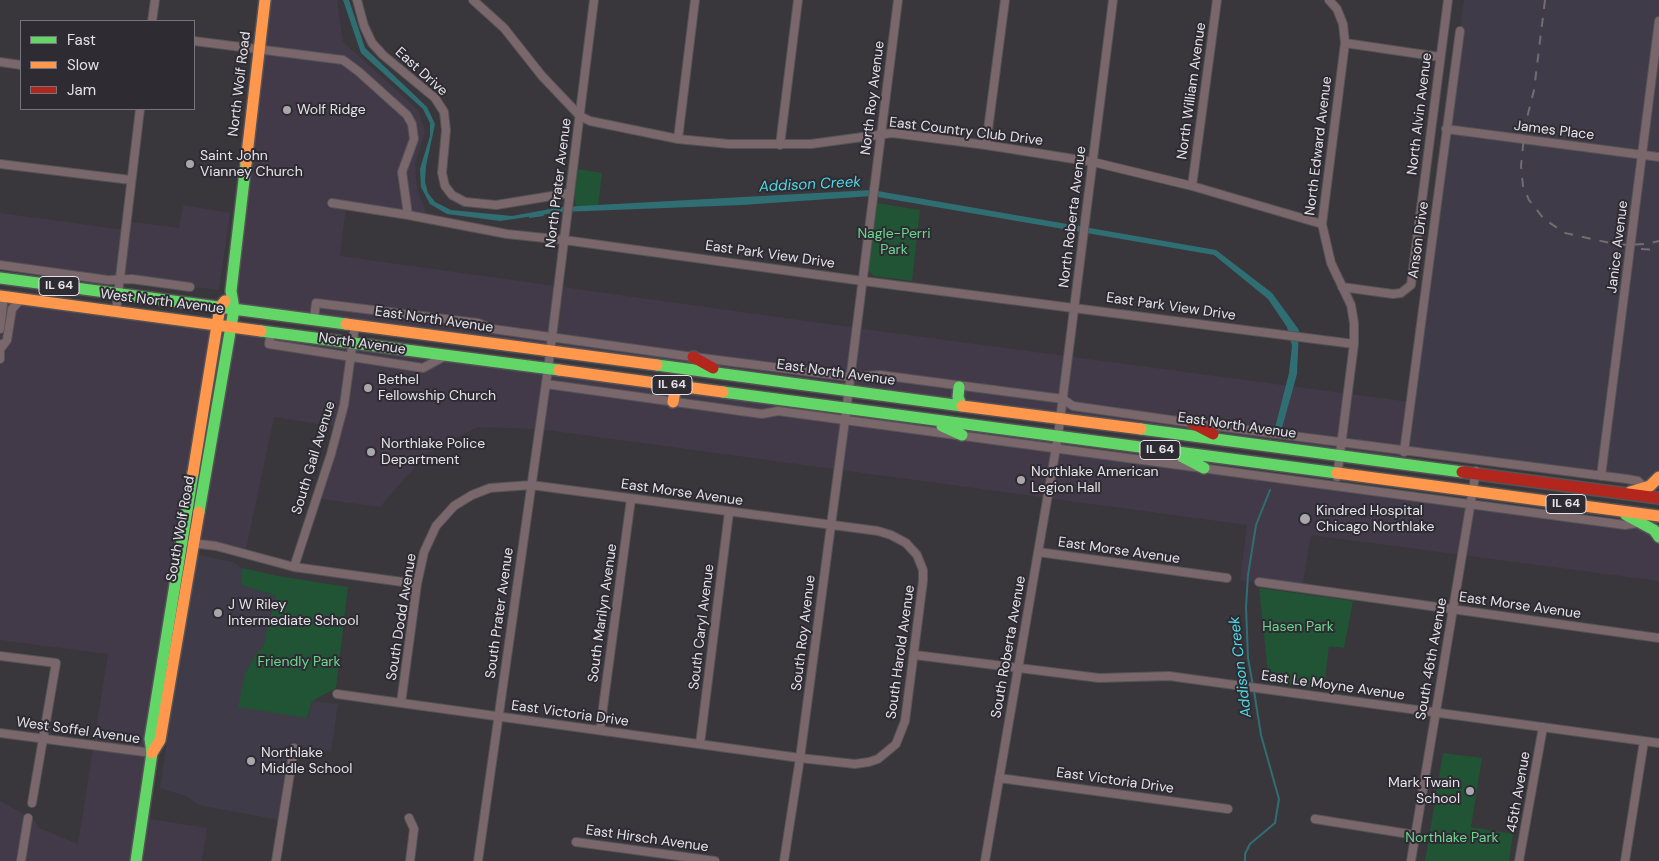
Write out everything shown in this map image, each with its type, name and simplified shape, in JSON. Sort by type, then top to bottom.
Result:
[{"type":"main road","name":"North Wolf Road","points":[[234,309],[231,292],[265,0]]},
{"type":"main road","name":"West North Avenue","points":[[0,278],[220,307]]},
{"type":"main road","name":"North Wolf Road","points":[[220,307],[231,292]]},
{"type":"main road","name":"West North Avenue","points":[[0,297],[231,326]]},
{"type":"main road","name":"East North Avenue","points":[[220,307],[1292,449],[1341,449],[1476,473],[1659,498]]},
{"type":"main road","name":"South Wolf Road","points":[[188,542],[220,307]]},
{"type":"main road","name":"South Wolf Road","points":[[136,861],[152,753],[150,738],[234,309]]},
{"type":"main road","name":"IL 64","points":[[231,326],[676,386],[846,414],[924,419],[1057,442],[1170,451],[1658,516]]},
{"type":"main road","points":[[693,357],[727,374]]},
{"type":"main road","points":[[673,402],[676,386]]},
{"type":"main road","points":[[960,386],[958,397],[961,405]]},
{"type":"main road","points":[[924,419],[962,435]]},
{"type":"main road","points":[[1192,423],[1229,440]]},
{"type":"main road","points":[[1170,451],[1204,468]]},
{"type":"main road","points":[[1622,493],[1644,488],[1659,477]]},
{"type":"main road","points":[[1612,510],[1654,530],[1659,536]]},
{"type":"street","points":[[152,20],[155,0]]},
{"type":"street","name":"East Drive","points":[[357,0],[364,26],[372,43],[383,55],[435,98],[444,112],[446,130],[442,173],[445,186],[452,195],[465,202],[496,206],[570,193]]},
{"type":"street","name":"East Country Club Drive","points":[[473,0],[504,28],[542,76],[580,116],[590,121],[616,128],[678,139],[729,144],[811,144],[892,133],[986,145],[1092,162],[1192,186],[1322,224]]},
{"type":"street","name":"North Prater Avenue","points":[[548,369],[594,0]]},
{"type":"street","points":[[678,139],[695,0]]},
{"type":"street","points":[[780,145],[798,0]]},
{"type":"street","name":"North Roy Avenue","points":[[846,414],[898,0]]},
{"type":"street","points":[[986,145],[1005,0]]},
{"type":"street","name":"North Roberta Avenue","points":[[1057,442],[1113,0]]},
{"type":"street","name":"North William Avenue","points":[[1192,186],[1217,0]]},
{"type":"street","name":"North Edward Avenue","points":[[1329,0],[1336,9],[1343,24],[1345,43],[1322,224],[1328,255],[1350,305],[1354,324],[1354,344],[1336,485]]},
{"type":"street","name":"North Alvin Avenue","points":[[1342,287],[1401,294],[1408,290],[1412,280],[1448,0]]},
{"type":"street","name":"Janice Avenue","points":[[1601,476],[1659,21]]},
{"type":"street","name":"Anson Drive","points":[[1404,452],[1460,31]]},
{"type":"street","points":[[195,41],[343,60],[407,115],[415,135],[402,172],[408,215]]},
{"type":"street","points":[[1345,43],[1440,56]]},
{"type":"street","points":[[0,62],[20,65]]},
{"type":"street","points":[[116,311],[140,110]]},
{"type":"street","name":"James Place","points":[[1446,129],[1659,157]]},
{"type":"street","points":[[0,164],[131,180]]},
{"type":"street","name":"East Park View Drive","points":[[332,203],[408,215],[499,233],[564,240],[863,281],[1074,306],[1354,344]]},
{"type":"street","name":"West North Avenue","points":[[0,265],[190,287]]},
{"type":"street","points":[[0,297],[3,308],[0,329]]},
{"type":"street","points":[[0,359],[1,346],[7,340],[12,309],[21,299]]},
{"type":"street","name":"East North Avenue","points":[[314,319],[316,303],[478,323],[492,329],[693,357],[851,377],[880,375],[1063,400],[1074,406],[1192,423],[1341,449],[1404,452],[1638,481],[1644,488],[1659,498]]},
{"type":"street","points":[[3,308],[12,309]]},
{"type":"street","name":"South Gail Avenue","points":[[294,567],[331,454],[344,405],[355,325]]},
{"type":"street","name":"North Avenue","points":[[271,332],[269,344],[423,368],[447,355]]},
{"type":"street","name":"South Prater Avenue","points":[[478,861],[548,369]]},
{"type":"street","points":[[546,384],[762,414],[778,410],[846,414],[962,435],[1057,442],[1204,468],[1625,525],[1640,523],[1658,516]]},
{"type":"street","name":"South Roy Avenue","points":[[784,861],[800,758],[846,414]]},
{"type":"street","name":"South Roberta Avenue","points":[[984,861],[1057,442]]},
{"type":"street","name":"South 46th Avenue","points":[[1411,861],[1478,462]]},
{"type":"street","name":"East Morse Avenue","points":[[531,485],[830,524]]},
{"type":"street","name":"South Dodd Avenue","points":[[401,703],[417,584],[424,552],[436,526],[454,506],[472,495],[490,488],[531,485]]},
{"type":"street","name":"South Marilyn Avenue","points":[[600,730],[631,499]]},
{"type":"street","name":"South Caryl Avenue","points":[[700,744],[730,512]]},
{"type":"street","name":"South Harold Avenue","points":[[800,758],[855,764],[869,762],[888,752],[898,740],[905,721],[915,654],[924,581],[916,555],[906,543],[892,534],[830,524]]},
{"type":"street","points":[[188,542],[216,546],[294,567],[417,584]]},
{"type":"street","name":"East Morse Avenue","points":[[1038,552],[1227,578]]},
{"type":"street","name":"East Morse Avenue","points":[[1259,582],[1659,638]]},
{"type":"street","name":"East Le Moyne Avenue","points":[[915,654],[1018,669],[1116,679],[1151,675],[1169,676],[1659,743]]},
{"type":"street","points":[[0,656],[56,663],[32,803]]},
{"type":"street","name":"East Victoria Drive","points":[[337,694],[800,758]]},
{"type":"street","name":"45th Avenue","points":[[1519,861],[1543,727]]},
{"type":"street","name":"West Soffel Avenue","points":[[0,733],[152,753]]},
{"type":"street","points":[[1625,861],[1644,741]]},
{"type":"street","points":[[276,861],[294,748]]},
{"type":"street","name":"East Victoria Drive","points":[[999,778],[1228,809]]},
{"type":"street","points":[[21,861],[28,818]]},
{"type":"street","points":[[409,818],[414,829],[410,861]]},
{"type":"street","points":[[1315,819],[1415,835]]},
{"type":"street","name":"East Hirsch Avenue","points":[[576,842],[659,857],[715,861]]},
{"type":"shaded area","points":[[265,0],[337,0],[343,42],[418,110],[425,131],[415,164],[417,189],[429,220],[346,206],[340,256],[885,332],[1410,402],[1404,452],[1398,463],[227,308]]},
{"type":"shaded area","points":[[1464,0],[1659,0],[1659,477],[1650,486],[1638,481],[1404,452]]},
{"type":"shaded area","points":[[183,205],[230,213],[219,290],[0,265],[0,213],[125,230],[126,221],[179,228]]},
{"type":"shaded area","points":[[0,296],[1058,436],[1056,447],[1632,524],[1659,537],[1659,581],[1311,535],[1302,588],[1240,580],[1247,525],[539,429],[478,427],[427,453],[380,507],[315,498],[338,427],[274,417],[245,554],[187,542],[143,818],[207,828],[202,861],[0,861],[0,801],[33,819],[39,828],[78,844],[108,654],[0,640]]},
{"type":"shaded area","points":[[195,554],[233,562],[242,568],[241,585],[276,596],[263,647],[258,651],[308,718],[312,701],[338,704],[331,752],[289,744],[278,820],[199,805],[186,796],[160,788]]},
{"type":"green space","points":[[578,169],[602,173],[598,206],[576,206],[574,197]]},
{"type":"green space","name":"Nagle-Perri Park","points":[[877,203],[920,210],[912,281],[874,276],[868,270]]},
{"type":"green space","name":"Friendly Park","points":[[242,568],[278,576],[348,587],[336,688],[312,701],[307,718],[238,707],[245,673],[258,651],[263,647],[276,596],[241,585]]},
{"type":"green space","name":"Hasen Park","points":[[1259,588],[1353,601],[1344,648],[1329,646],[1324,689],[1269,683]]},
{"type":"green space","name":"Northlake Park","points":[[1443,753],[1482,758],[1471,827],[1513,834],[1509,861],[1425,861]]},
{"type":"water","points":[[343,0],[349,0],[365,48],[427,107],[435,124],[426,166],[425,182],[428,193],[435,202],[451,210],[512,216],[561,207],[872,190],[1216,250],[1272,293],[1299,330],[1297,374],[1282,428],[1275,428],[1289,373],[1292,346],[1287,327],[1268,299],[1214,255],[872,196],[742,205],[561,212],[500,221],[447,214],[430,204],[421,187],[420,169],[430,136],[430,123],[423,109],[361,53]]},
{"type":"waterway","name":"Addison Creek","points":[[530,217],[543,215]]},
{"type":"waterway","name":"Addison Creek","points":[[1253,686],[1248,658],[1246,607],[1248,575],[1256,525],[1270,490]]},
{"type":"waterway","name":"Addison Creek","points":[[1245,861],[1245,854],[1250,844],[1275,823],[1279,799],[1261,735],[1254,691]]},
{"type":"railway","points":[[1545,0],[1534,90],[1525,126],[1521,166],[1523,186],[1529,200],[1544,219],[1565,233],[1619,245],[1646,244],[1659,241]]},
{"type":"railway","points":[[1641,249],[1659,250]]},
{"type":"traffic: fast","points":[[199,512],[234,309],[231,291],[246,163]]},
{"type":"traffic: fast","points":[[0,278],[346,324]]},
{"type":"traffic: fast","points":[[261,331],[559,370]]},
{"type":"traffic: fast","points":[[657,365],[962,406]]},
{"type":"traffic: fast","points":[[959,387],[958,397],[961,405]]},
{"type":"traffic: fast","points":[[723,392],[1337,473]]},
{"type":"traffic: fast","points":[[942,426],[962,435]]},
{"type":"traffic: fast","points":[[1141,429],[1462,472]]},
{"type":"traffic: fast","points":[[1181,456],[1204,468]]},
{"type":"traffic: fast","points":[[136,861],[152,753],[150,739],[193,473]]},
{"type":"traffic: fast","points":[[1626,515],[1654,530],[1659,537]]},
{"type":"traffic: slow","points":[[246,163],[265,0]]},
{"type":"traffic: slow","points":[[0,296],[261,331]]},
{"type":"traffic: slow","points":[[193,473],[220,307],[225,301]]},
{"type":"traffic: slow","points":[[346,324],[657,365]]},
{"type":"traffic: slow","points":[[559,370],[723,392]]},
{"type":"traffic: slow","points":[[673,402],[676,386]]},
{"type":"traffic: slow","points":[[962,406],[1141,429]]},
{"type":"traffic: slow","points":[[1337,473],[1659,516]]},
{"type":"traffic: slow","points":[[1630,492],[1650,486],[1659,477]]},
{"type":"traffic: slow","points":[[152,753],[160,740],[199,512]]},
{"type":"traffic: jam","points":[[693,357],[713,368]]},
{"type":"traffic: jam","points":[[1192,423],[1213,434]]},
{"type":"traffic: jam","points":[[1462,472],[1659,498]]},
{"type":"place","name":"Wolf Ridge","points":[[287,110]]},
{"type":"place","name":"Saint John Vianney Church","points":[[190,164]]},
{"type":"place","name":"Bethel Fellowship Church","points":[[368,388]]},
{"type":"place","name":"Northlake Police Department","points":[[371,452]]},
{"type":"place","name":"Northlake American Legion Hall","points":[[1021,480]]},
{"type":"place","name":"Kindred Hospital Chicago Northlake","points":[[1305,519]]},
{"type":"place","name":"J W Riley Intermediate School","points":[[218,613]]},
{"type":"place","name":"Northlake Middle School","points":[[251,761]]},
{"type":"place","name":"Mark Twain School","points":[[1470,791]]}]
